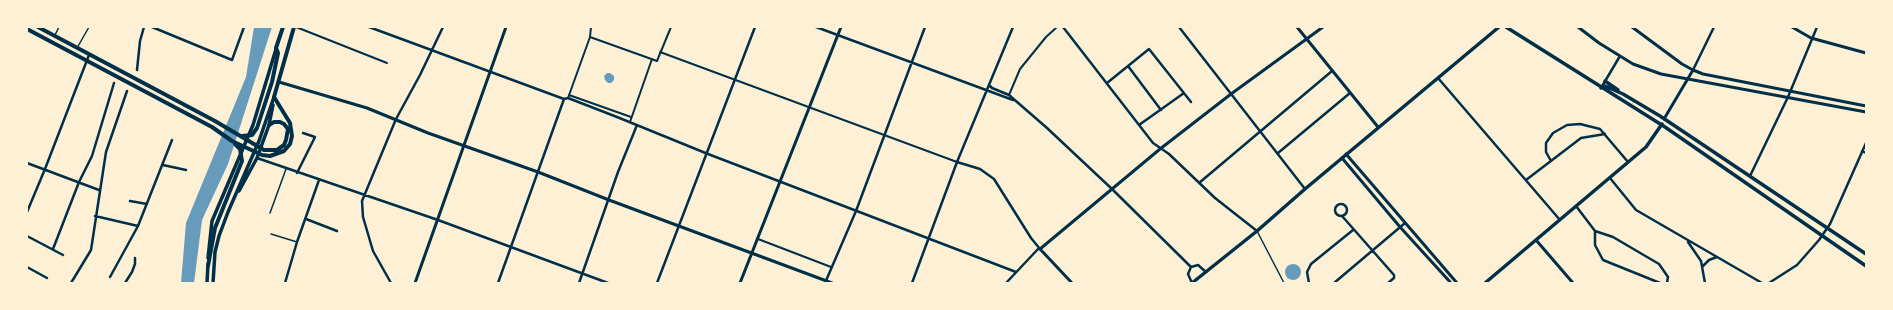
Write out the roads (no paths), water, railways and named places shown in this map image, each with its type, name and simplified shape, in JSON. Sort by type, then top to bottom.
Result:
[{"type":"main road","points":[[38,27],[89,56],[214,121],[264,150],[276,150],[284,145],[288,136],[288,129],[284,124],[277,121],[268,125]]},
{"type":"main road","points":[[207,283],[212,221],[253,125],[283,27]]},
{"type":"main road","points":[[213,283],[215,252],[230,206],[273,99],[295,27]]},
{"type":"main road","points":[[1192,283],[1257,231],[1378,127],[1499,27]]},
{"type":"main road","points":[[1506,27],[1713,159],[1866,266]]},
{"type":"main road","points":[[27,29],[86,62],[212,127],[232,141],[262,155],[276,155],[287,148],[292,136],[292,127],[273,99]]},
{"type":"main road","points":[[238,135],[248,136],[254,132],[269,93],[278,53],[276,48]]},
{"type":"main road","points":[[1605,81],[1866,254]]},
{"type":"main road","points":[[1601,88],[1605,86],[1624,94]]},
{"type":"main road","points":[[230,206],[257,158],[268,125],[273,99]]},
{"type":"main road","points":[[1485,283],[1646,147],[1664,119]]},
{"type":"main road","points":[[253,125],[256,132],[259,132],[263,127]]},
{"type":"main road","points":[[208,266],[215,228],[242,161],[240,149],[232,141]]},
{"type":"main road","points":[[1703,153],[1707,148]]},
{"type":"main road","points":[[1713,159],[1717,154]]},
{"type":"street","points":[[136,70],[140,41],[144,27]]},
{"type":"street","points":[[152,27],[232,60],[244,27]]},
{"type":"street","points":[[295,27],[387,63]]},
{"type":"street","points":[[370,27],[564,99],[568,98],[707,154],[1016,272]]},
{"type":"street","points":[[391,283],[373,251],[363,217],[362,201],[396,119],[432,50],[442,27]]},
{"type":"street","points":[[415,283],[489,71],[506,27]]},
{"type":"street","points":[[568,98],[590,37],[591,27]]},
{"type":"street","points":[[590,37],[657,61],[671,27]]},
{"type":"street","points":[[657,283],[755,27]]},
{"type":"street","points":[[816,27],[1014,100]]},
{"type":"street","points":[[740,283],[841,27]]},
{"type":"street","points":[[825,282],[856,211],[925,27]]},
{"type":"street","points":[[912,283],[957,162],[1013,27]]},
{"type":"street","points":[[1009,95],[1020,69],[1046,37],[1057,27]]},
{"type":"street","points":[[1063,27],[1153,143],[1168,154],[1199,183],[1257,231]]},
{"type":"street","points":[[1179,27],[1305,189]]},
{"type":"street","points":[[1297,27],[1378,127]]},
{"type":"street","points":[[1006,283],[1041,248],[1160,149],[1231,94],[1323,27]]},
{"type":"street","points":[[1578,27],[1633,64],[1661,74],[1866,112]]},
{"type":"street","points":[[1632,27],[1658,48],[1693,70],[1866,106]]},
{"type":"street","points":[[1664,119],[1693,70],[1714,27]]},
{"type":"street","points":[[1792,27],[1812,38],[1866,53]]},
{"type":"street","points":[[1750,177],[1788,98],[1817,27]]},
{"type":"street","points":[[1107,83],[1149,49],[1191,102]]},
{"type":"street","points":[[660,52],[809,108],[980,169],[994,179],[1031,238],[1072,283]]},
{"type":"street","points":[[27,212],[46,169],[89,56]]},
{"type":"street","points":[[1601,88],[1620,56]]},
{"type":"street","points":[[630,122],[652,59]]},
{"type":"street","points":[[1128,66],[1161,110]]},
{"type":"street","points":[[1199,183],[1332,71]]},
{"type":"street","points":[[1438,78],[1560,220]]},
{"type":"street","points":[[279,82],[361,106],[752,253],[825,282],[832,283]]},
{"type":"street","points":[[52,249],[79,182],[92,156],[114,83]]},
{"type":"street","points":[[989,85],[992,88],[1009,95],[1022,105],[1112,189],[1190,267]]},
{"type":"street","points":[[71,283],[90,250],[106,152],[127,91]]},
{"type":"street","points":[[1139,125],[1184,93]]},
{"type":"street","points":[[1278,153],[1350,93]]},
{"type":"street","points":[[569,95],[631,117]]},
{"type":"street","points":[[498,283],[564,99]]},
{"type":"street","points":[[1846,109],[1848,102]]},
{"type":"street","points":[[579,283],[637,125]]},
{"type":"street","points":[[1551,161],[1546,152],[1546,143],[1552,133],[1567,125],[1587,125],[1600,129],[1606,134],[1628,162]]},
{"type":"street","points":[[297,173],[315,137],[304,133]]},
{"type":"street","points":[[1526,180],[1581,138],[1606,134]]},
{"type":"street","points":[[110,277],[138,226],[172,140]]},
{"type":"street","points":[[1769,283],[1797,265],[1810,253],[1827,228],[1866,143]]},
{"type":"street","points":[[1862,151],[1866,153]]},
{"type":"street","points":[[1346,154],[1457,283]]},
{"type":"street","points":[[257,158],[363,196],[438,220],[608,283]]},
{"type":"street","points":[[1342,158],[1400,227],[1451,283]]},
{"type":"street","points":[[27,163],[99,190]]},
{"type":"street","points":[[163,165],[186,170]]},
{"type":"street","points":[[1609,178],[1636,210],[1762,283]]},
{"type":"street","points":[[285,283],[297,242],[319,180]]},
{"type":"street","points":[[130,201],[147,204]]},
{"type":"street","points":[[1342,216],[1346,214],[1347,208],[1344,204],[1337,206],[1335,210],[1337,215],[1342,216],[1352,230],[1394,275],[1388,283]]},
{"type":"street","points":[[1576,206],[1595,231],[1613,237],[1659,264],[1668,277],[1667,283]]},
{"type":"street","points":[[95,216],[138,226]]},
{"type":"street","points":[[306,219],[337,231]]},
{"type":"street","points":[[1334,283],[1405,223]]},
{"type":"street","points":[[1308,283],[1307,272],[1311,264],[1352,230]]},
{"type":"street","points":[[1595,231],[1595,245],[1603,260],[1660,283]]},
{"type":"street","points":[[27,240],[28,236],[63,255]]},
{"type":"street","points":[[758,239],[831,266]]},
{"type":"street","points":[[1684,239],[1694,249],[1703,266],[1705,283]]},
{"type":"street","points":[[1536,240],[1573,283]]},
{"type":"street","points":[[1703,266],[1709,260],[1717,257]]},
{"type":"street","points":[[125,283],[132,272],[135,258]]},
{"type":"street","points":[[1190,267],[1198,265],[1206,272]]},
{"type":"street","points":[[27,267],[47,278]]},
{"type":"street","points":[[1190,267],[1188,274],[1192,283]]},
{"type":"street","points":[[1444,276],[1448,273]]},
{"type":"lane","points":[[54,36],[59,27]]},
{"type":"lane","points":[[77,49],[89,27]]},
{"type":"lane","points":[[270,213],[286,169]]},
{"type":"lane","points":[[1257,231],[1284,283]]},
{"type":"lane","points":[[271,234],[297,242]]},
{"type":"water","points":[[254,27],[272,27],[228,164],[202,220],[194,283],[181,283],[186,223],[246,77]]},
{"type":"water","points":[[607,73],[614,76],[614,80],[611,83],[608,83],[605,80],[604,76]]},
{"type":"water","points":[[1293,264],[1299,266],[1301,272],[1299,278],[1293,280],[1287,278],[1285,272],[1287,266]]}]
